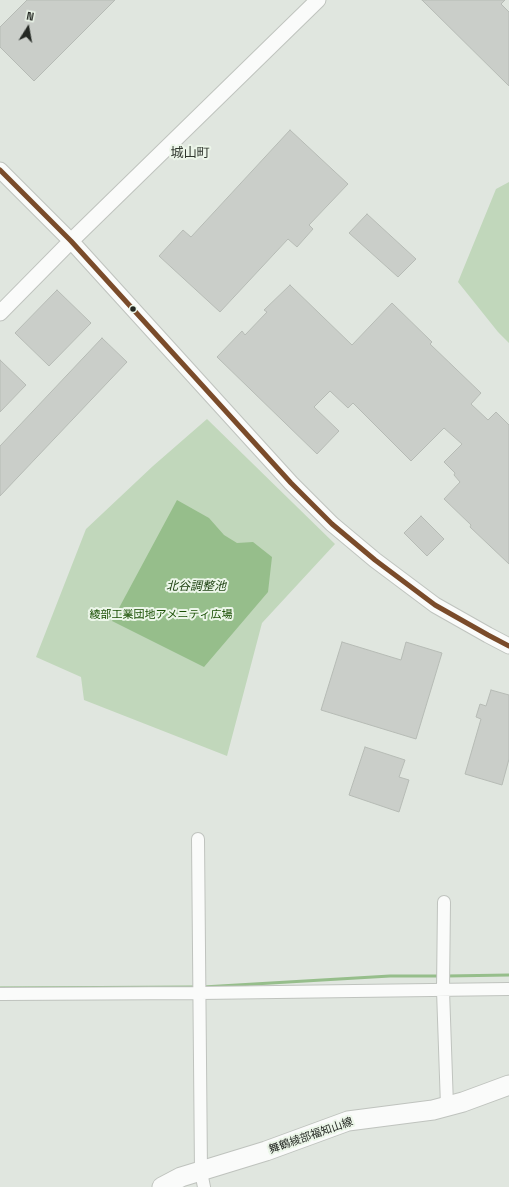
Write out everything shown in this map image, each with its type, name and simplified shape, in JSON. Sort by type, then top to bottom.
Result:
[{"type":"main road","name":"舞鶴綾部福知山線","points":[[162,1187],[181,1177],[202,1179],[266,1151],[348,1121],[433,1110],[463,1102],[509,1085]]},
{"type":"street","points":[[0,313],[71,241],[318,0]]},
{"type":"street","points":[[0,170],[71,241],[291,483],[332,524],[375,560],[435,605],[509,646]]},
{"type":"street","points":[[198,839],[202,1179]]},
{"type":"street","points":[[444,902],[443,990],[447,1106]]},
{"type":"street","points":[[0,994],[509,989]]},
{"type":"green space","points":[[509,182],[509,343],[498,332],[458,282],[496,189]]},
{"type":"green space","name":"綾部工業団地アメニティ広場","points":[[207,419],[335,544],[262,623],[227,756],[84,700],[81,677],[36,657],[86,529],[153,466]]},
{"type":"water","name":"北谷調整池","points":[[177,500],[209,518],[224,535],[237,543],[253,542],[272,557],[268,592],[204,667],[112,621]]},
{"type":"building","points":[[27,0],[115,0],[34,81],[0,47],[0,27]]},
{"type":"building","points":[[422,0],[505,0],[501,4],[509,12],[509,86]]},
{"type":"building","points":[[290,130],[348,184],[309,225],[313,229],[297,247],[288,239],[220,312],[159,256],[183,230],[191,237]]},
{"type":"building","points":[[367,214],[416,259],[398,277],[349,233]]},
{"type":"building","points":[[290,285],[352,345],[392,303],[432,342],[430,344],[481,393],[471,404],[488,420],[496,412],[509,425],[509,564],[470,527],[471,525],[444,499],[460,482],[454,475],[455,473],[444,462],[462,444],[444,428],[411,461],[353,403],[348,408],[330,391],[314,407],[339,431],[317,454],[217,357],[242,331],[245,335],[267,312],[264,310]]},
{"type":"building","points":[[57,290],[91,323],[49,366],[15,333]]},
{"type":"building","points":[[102,338],[127,362],[0,496],[0,446]]},
{"type":"building","points":[[0,360],[26,385],[0,412]]},
{"type":"building","points":[[421,516],[444,539],[427,556],[404,533]]},
{"type":"building","points":[[342,642],[401,660],[406,642],[442,653],[416,739],[321,710]]},
{"type":"building","points":[[491,690],[509,695],[509,759],[502,785],[465,774],[481,719],[476,717],[480,704],[486,706]]},
{"type":"building","points":[[365,747],[405,760],[399,777],[409,780],[399,812],[349,795]]},
{"type":"waterway","points":[[447,976],[509,975]]},
{"type":"waterway","points":[[203,987],[390,976],[441,976]]},
{"type":"waterway","points":[[0,988],[198,987]]},
{"type":"transit line","points":[[0,170],[71,241],[291,483],[332,524],[375,560],[435,605],[509,646]]},
{"type":"district","name":"城山町","points":[[190,153]]}]
